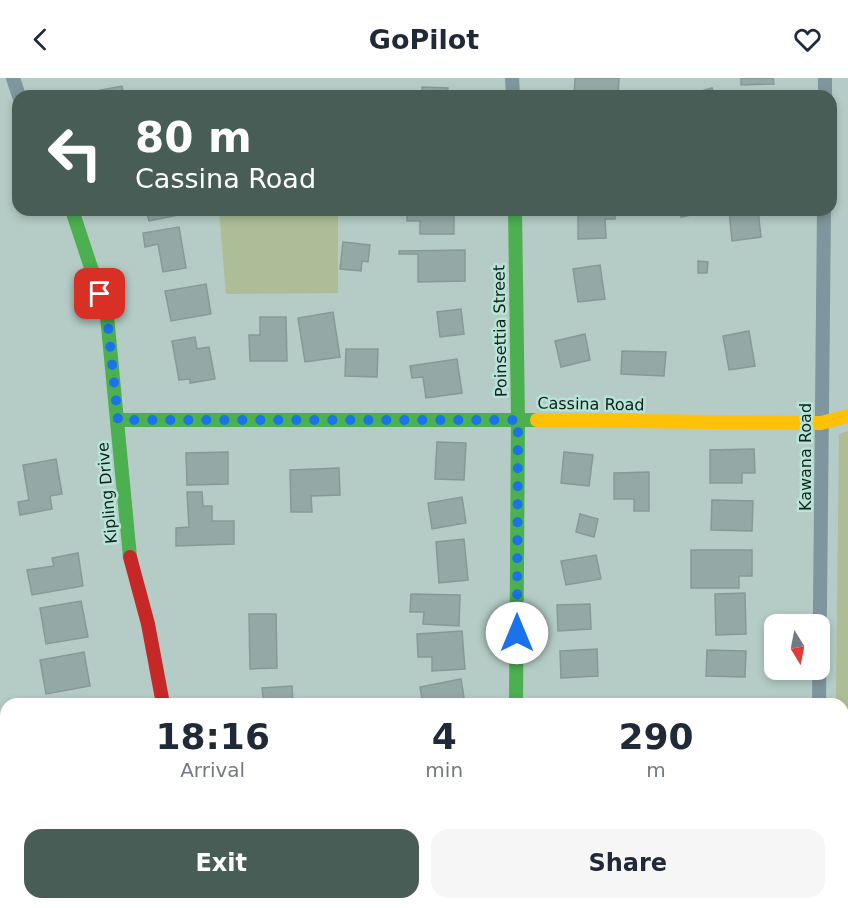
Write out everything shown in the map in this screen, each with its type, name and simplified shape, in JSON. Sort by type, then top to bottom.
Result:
[{"type":"street","name":"Kipling Drive","points":[[74,216],[107,316],[128,551],[148,624],[162,698]]},
{"type":"street","name":"Poinsettia Street","points":[[515,216],[518,420],[516,698]]},
{"type":"street","name":"Kawana Road","points":[[819,698],[824,216]]},
{"type":"street","name":"Cassina Road","points":[[118,420],[821,423],[848,416]]},
{"type":"green space","points":[[220,216],[338,216],[338,293],[226,294]]},
{"type":"green space","points":[[848,431],[848,698],[836,698],[839,434]]},
{"type":"building","points":[[575,78],[619,78],[618,90],[574,90]]},
{"type":"building","points":[[741,78],[773,78],[774,84],[741,85]]},
{"type":"building","points":[[122,86],[123,90],[101,90]]},
{"type":"building","points":[[422,87],[448,88],[448,90],[422,90]]},
{"type":"building","points":[[148,216],[174,216],[149,221]]},
{"type":"building","points":[[407,216],[454,216],[454,234],[420,234],[420,221],[407,221]]},
{"type":"building","points":[[578,216],[615,216],[615,219],[605,219],[606,238],[578,239]]},
{"type":"building","points":[[730,216],[759,216],[761,237],[732,241]]},
{"type":"building","points":[[179,227],[186,268],[163,272],[158,244],[145,247],[143,233]]},
{"type":"building","points":[[343,242],[370,245],[368,262],[362,261],[361,271],[340,269]]},
{"type":"building","points":[[465,250],[465,281],[418,282],[418,254],[399,254],[399,251]]},
{"type":"building","points":[[698,261],[708,262],[707,273],[698,273]]},
{"type":"building","points":[[600,265],[605,299],[578,302],[573,269]]},
{"type":"building","points":[[206,284],[211,314],[171,321],[165,291]]},
{"type":"building","points":[[461,309],[464,334],[440,337],[437,312]]},
{"type":"building","points":[[333,312],[340,357],[305,362],[298,318]]},
{"type":"building","points":[[260,317],[286,317],[287,361],[250,361],[249,335],[260,335]]},
{"type":"building","points":[[749,331],[755,366],[729,370],[723,336]]},
{"type":"building","points":[[585,334],[590,360],[561,367],[555,341]]},
{"type":"building","points":[[195,337],[197,349],[209,347],[215,379],[190,383],[190,379],[179,380],[172,341]]},
{"type":"building","points":[[346,349],[378,349],[377,377],[345,376]]},
{"type":"building","points":[[622,351],[666,352],[664,376],[621,374]]},
{"type":"building","points":[[457,359],[462,393],[426,398],[423,377],[412,378],[410,366]]},
{"type":"building","points":[[437,442],[466,443],[464,480],[435,479]]},
{"type":"building","points":[[754,449],[755,473],[742,473],[742,483],[710,483],[710,450]]},
{"type":"building","points":[[228,452],[228,484],[187,485],[186,453]]},
{"type":"building","points":[[564,452],[593,455],[589,486],[561,483]]},
{"type":"building","points":[[56,459],[62,494],[50,496],[52,509],[20,515],[18,502],[29,500],[23,465]]},
{"type":"building","points":[[339,468],[340,495],[311,496],[312,512],[291,512],[290,470]]},
{"type":"building","points":[[649,472],[649,511],[634,511],[634,499],[614,499],[614,473]]},
{"type":"building","points":[[187,492],[202,492],[203,506],[212,506],[212,521],[234,521],[234,544],[176,546],[176,528],[189,527]]},
{"type":"building","points":[[462,497],[466,523],[432,529],[428,503]]},
{"type":"building","points":[[712,500],[753,501],[752,531],[711,530]]},
{"type":"building","points":[[580,514],[598,519],[594,537],[576,532]]},
{"type":"building","points":[[464,539],[468,580],[439,583],[436,542]]},
{"type":"building","points":[[691,550],[752,550],[752,576],[739,576],[739,588],[691,588]]},
{"type":"building","points":[[78,553],[83,586],[32,595],[27,570],[54,566],[52,558]]},
{"type":"building","points":[[596,555],[601,579],[566,585],[561,561]]},
{"type":"building","points":[[745,593],[746,634],[716,635],[715,594]]},
{"type":"building","points":[[411,594],[460,595],[459,626],[423,624],[424,612],[410,612]]},
{"type":"building","points":[[81,601],[88,637],[46,644],[40,608]]},
{"type":"building","points":[[590,604],[591,629],[558,631],[557,605]]},
{"type":"building","points":[[249,614],[276,614],[277,668],[250,669]]},
{"type":"building","points":[[462,631],[465,669],[432,671],[432,657],[418,657],[417,634]]},
{"type":"building","points":[[597,649],[598,676],[561,678],[560,651]]},
{"type":"building","points":[[707,650],[746,651],[745,677],[706,676]]},
{"type":"building","points":[[84,652],[90,686],[46,694],[40,660]]},
{"type":"building","points":[[461,679],[464,698],[422,698],[420,687]]},
{"type":"building","points":[[292,686],[293,698],[263,698],[262,688]]},
{"type":"traffic: fast","points":[[74,216],[107,316],[130,557]]},
{"type":"traffic: fast","points":[[515,216],[518,420],[516,698]]},
{"type":"traffic: fast","points":[[118,420],[537,420]]},
{"type":"traffic: slow","points":[[537,420],[821,423],[848,416]]},
{"type":"traffic: jam","points":[[130,557],[148,624],[162,698]]},
{"type":"route","points":[[100,294],[107,316],[118,420],[518,420],[517,633]]}]
